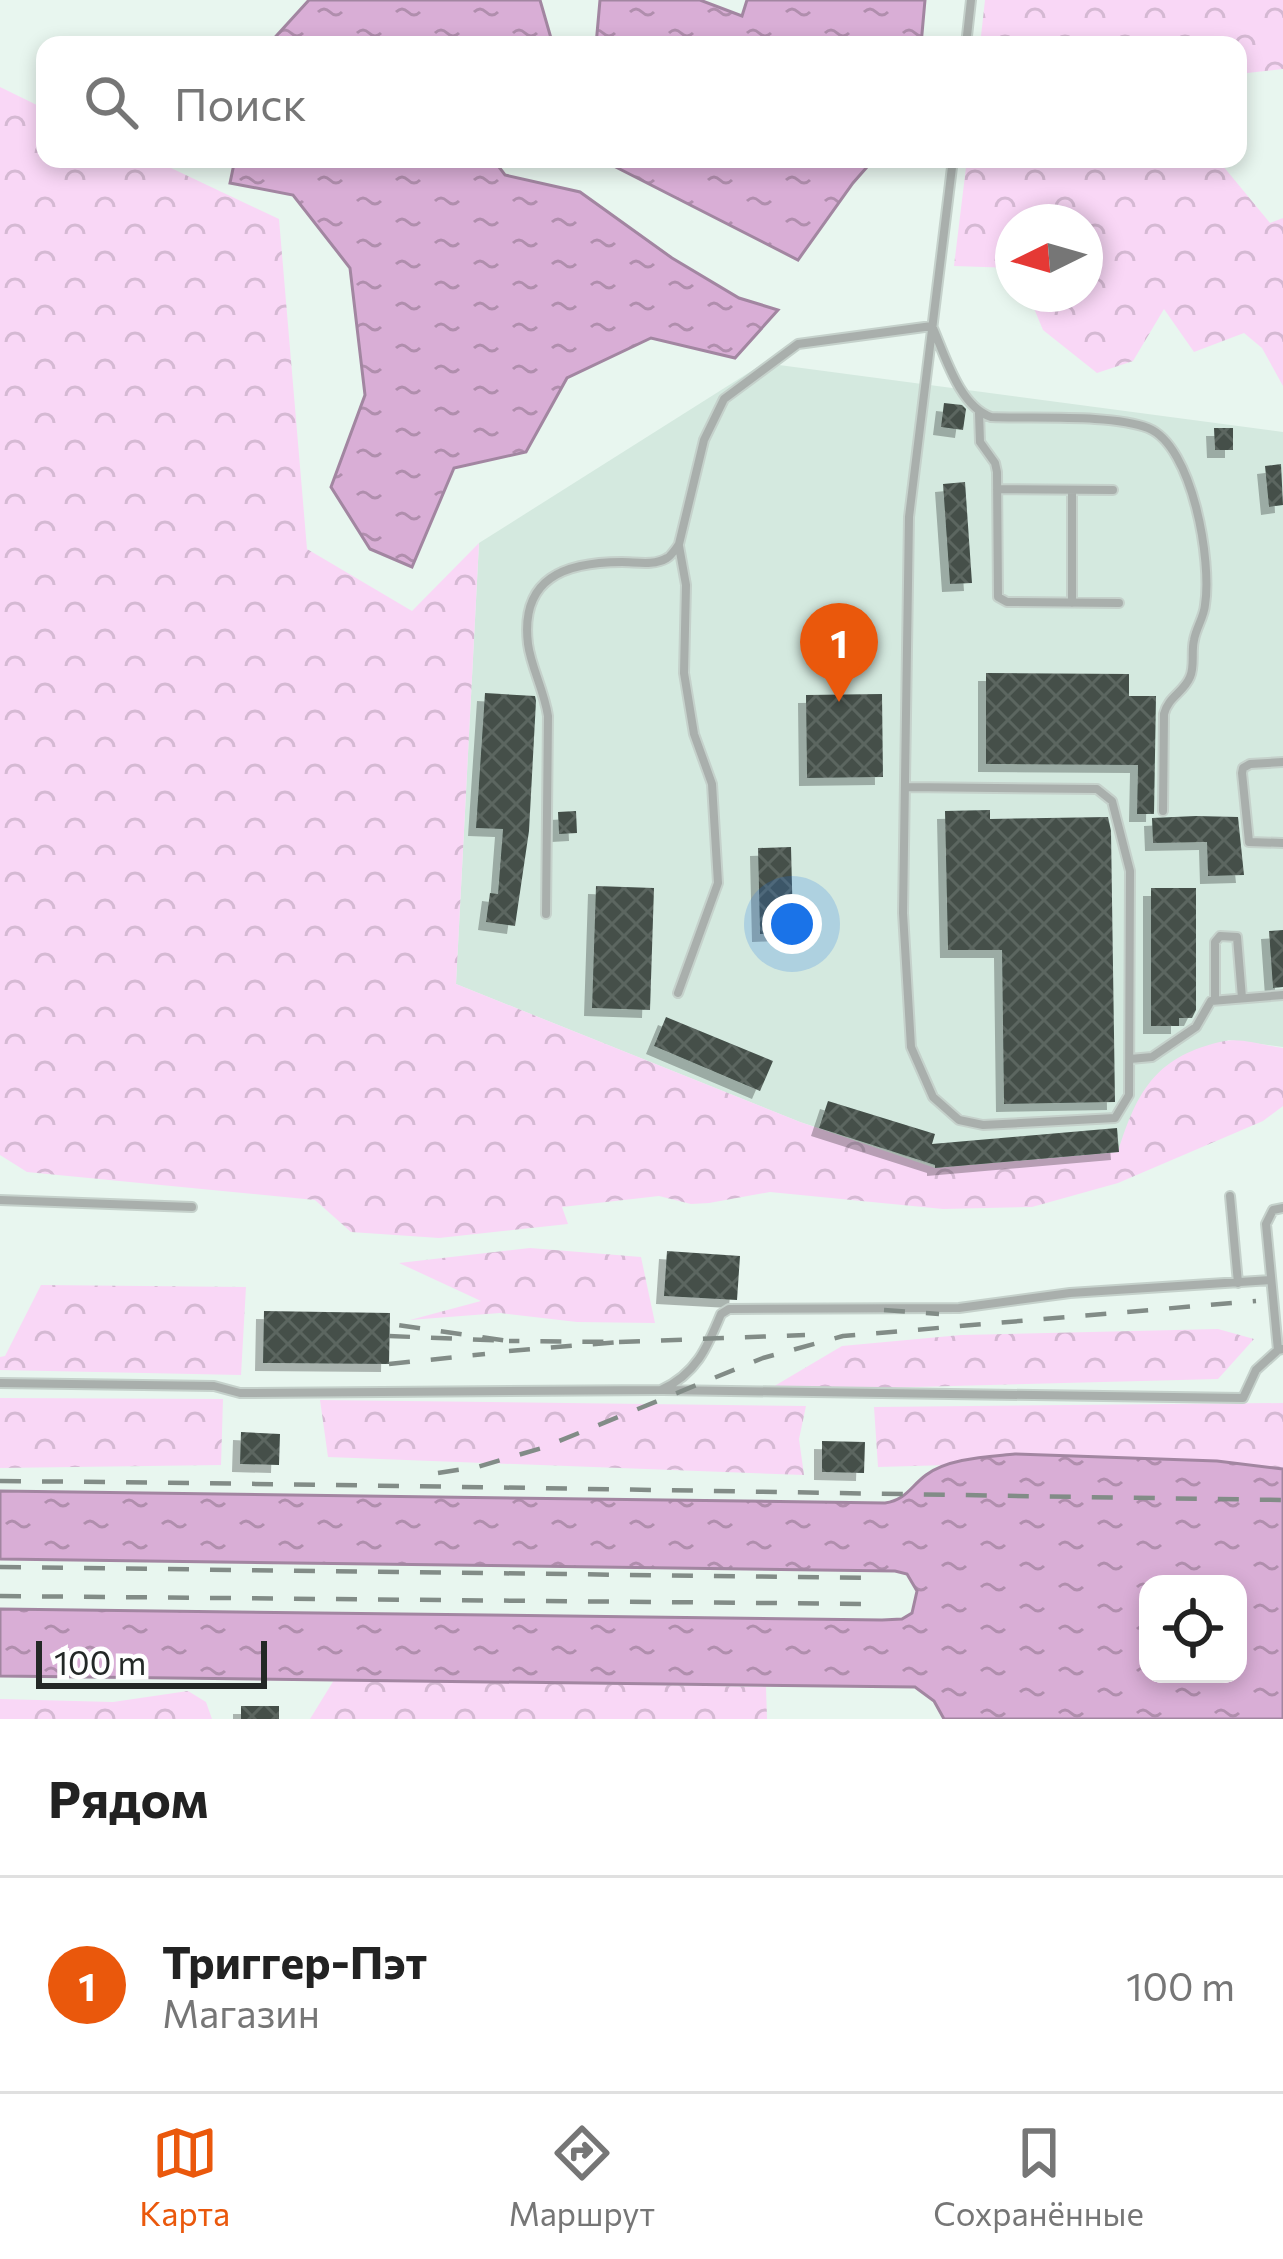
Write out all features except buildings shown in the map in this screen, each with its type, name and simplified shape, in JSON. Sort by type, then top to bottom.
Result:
[{"type":"lane","points":[[967,36],[971,0]]},
{"type":"lane","points":[[906,787],[1097,789],[1107,794],[1130,871],[1130,1095],[1115,1118],[983,1125],[959,1120],[933,1097],[911,1047],[904,913],[909,517],[952,168]]},
{"type":"lane","points":[[932,326],[962,389],[980,413],[1127,423],[1150,429],[1171,444],[1185,472],[1199,517],[1206,604],[1192,644],[1190,677],[1164,714],[1163,811]]},
{"type":"lane","points":[[546,914],[548,716],[544,688],[528,646],[529,614],[540,586],[552,573],[669,558],[679,544],[704,440],[724,399],[798,344],[932,326]]},
{"type":"lane","points":[[980,413],[980,442],[995,463],[998,597],[1007,602],[1119,603]]},
{"type":"lane","points":[[997,489],[1113,490]]},
{"type":"lane","points":[[1072,490],[1072,603]]},
{"type":"lane","points":[[678,993],[718,883],[712,784],[694,734],[684,674],[686,585],[679,544]]},
{"type":"lane","points":[[1283,762],[1250,764],[1242,773],[1249,842],[1283,843]]},
{"type":"lane","points":[[1215,1000],[1215,939],[1231,935],[1238,940],[1242,998]]},
{"type":"lane","points":[[1130,1058],[1152,1057],[1196,1027],[1207,1003],[1283,995]]},
{"type":"lane","points":[[1230,1196],[1238,1283]]},
{"type":"lane","points":[[0,1200],[192,1207]]},
{"type":"lane","points":[[0,1383],[214,1386],[240,1393],[661,1390],[1244,1399],[1256,1370],[1280,1349],[1267,1216],[1283,1208]]},
{"type":"lane","points":[[661,1390],[682,1381],[713,1339],[721,1314],[729,1309],[958,1308],[1070,1293],[1271,1280]]},
{"type":"shaded area","points":[[764,363],[1283,432],[1283,1047],[1228,1040],[1121,1154],[944,1169],[800,1122],[456,984],[479,543]]},
{"type":"green space","points":[[985,0],[1283,0],[1283,69],[1247,73],[1247,36],[981,36]]},
{"type":"green space","points":[[0,87],[36,105],[36,168],[171,168],[279,219],[307,549],[412,611],[479,543],[456,984],[800,1122],[935,1168],[1118,1152],[1142,1093],[1166,1066],[1225,1041],[1283,1048],[1283,1106],[1263,1121],[1118,1183],[1032,1207],[943,1209],[770,1192],[691,1204],[659,1196],[562,1207],[568,1224],[439,1238],[351,1232],[315,1200],[27,1172],[0,1155]]},
{"type":"green space","points":[[966,168],[1225,168],[1270,223],[1283,218],[1283,386],[1262,348],[1244,333],[1194,352],[1164,309],[1133,361],[1097,373],[1043,330],[1036,312],[1103,312],[1103,204],[995,204],[995,267],[954,266]]},
{"type":"green space","points":[[530,1248],[641,1257],[655,1323],[577,1322],[500,1313],[410,1320],[481,1301],[399,1263]]},
{"type":"green space","points":[[41,1285],[246,1287],[241,1375],[0,1370],[0,1357],[5,1356]]},
{"type":"green space","points":[[1218,1329],[1254,1339],[1218,1379],[766,1391],[842,1346],[961,1335]]},
{"type":"green space","points":[[0,1398],[223,1399],[221,1465],[0,1468]]},
{"type":"green space","points":[[320,1400],[806,1406],[799,1439],[804,1475],[328,1457]]},
{"type":"green space","points":[[1283,1403],[1283,1469],[1217,1461],[1015,1454],[949,1465],[878,1467],[874,1407]]},
{"type":"green space","points":[[334,1680],[766,1687],[767,1719],[310,1719]]},
{"type":"green space","points":[[188,1691],[206,1702],[212,1719],[0,1719],[0,1699],[113,1702]]},
{"type":"water","points":[[309,0],[540,0],[550,36],[276,36]]},
{"type":"water","points":[[600,0],[700,0],[742,16],[747,0],[925,0],[922,36],[597,36]]},
{"type":"water","points":[[233,168],[500,168],[505,175],[580,192],[672,258],[739,298],[778,310],[735,358],[651,338],[567,378],[526,452],[454,468],[412,567],[370,549],[331,487],[365,395],[350,268],[293,195],[230,183]]},
{"type":"water","points":[[618,168],[866,168],[798,260]]},
{"type":"water","points":[[1015,1454],[1217,1461],[1283,1469],[1283,1719],[944,1719],[934,1701],[915,1687],[0,1676],[0,1609],[882,1620],[912,1613],[917,1591],[907,1574],[895,1571],[0,1559],[0,1491],[885,1503],[903,1496],[926,1475],[969,1459]]},
{"type":"railway","points":[[438,1473],[542,1448],[763,1358],[843,1336],[1256,1301]]},
{"type":"railway","points":[[884,1310],[939,1314]]},
{"type":"railway","points":[[389,1336],[509,1341],[390,1324]]},
{"type":"railway","points":[[619,1342],[805,1335]]},
{"type":"railway","points":[[509,1341],[619,1342],[509,1351]]},
{"type":"railway","points":[[389,1364],[485,1354]]},
{"type":"railway","points":[[0,1481],[1283,1500]]},
{"type":"railway","points":[[0,1567],[877,1578]]},
{"type":"railway","points":[[0,1596],[874,1604]]},
{"type":"place","name":"Триггер-Пэт","points":[[839,702]]}]
